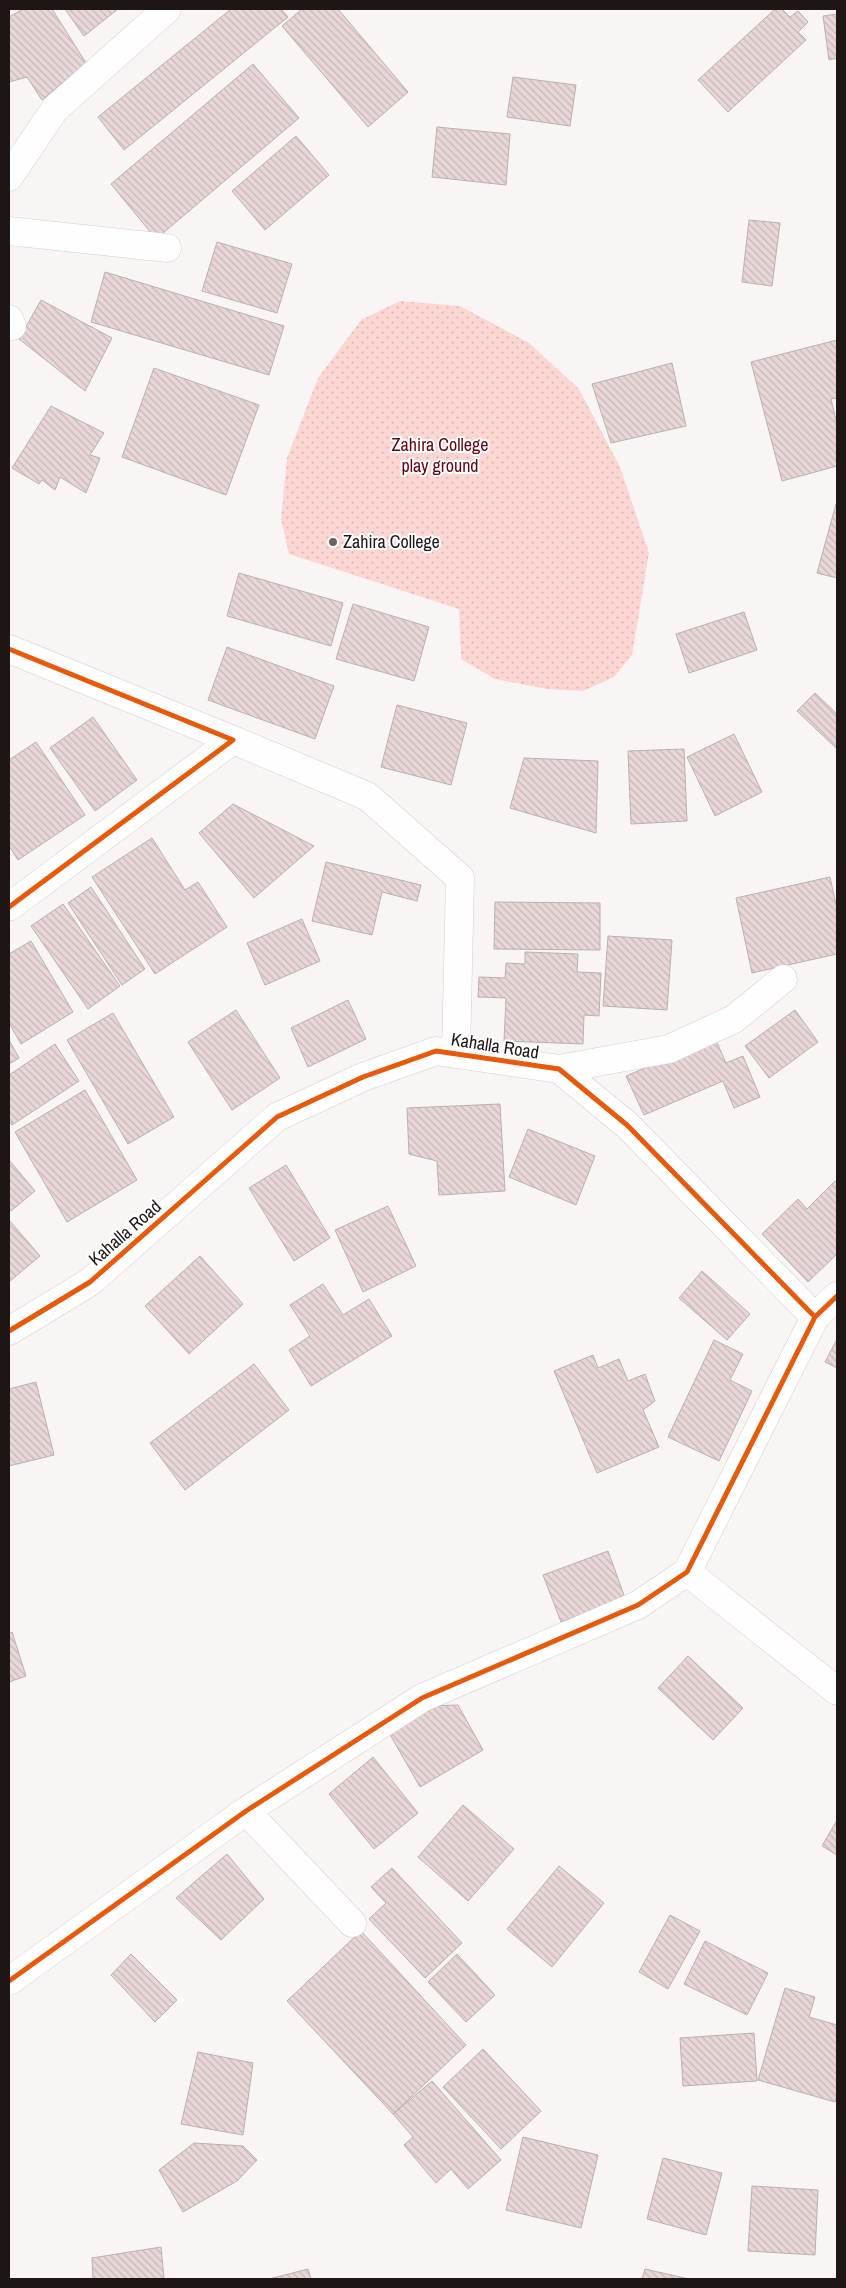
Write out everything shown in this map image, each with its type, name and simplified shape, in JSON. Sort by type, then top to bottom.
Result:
[{"type":"street","points":[[9,177],[55,109],[167,9]]},
{"type":"street","points":[[9,231],[167,248]]},
{"type":"street","points":[[9,649],[367,796],[460,878],[456,1054]]},
{"type":"street","points":[[9,907],[232,740]]},
{"type":"street","points":[[559,1069],[669,1049],[734,1020],[783,979]]},
{"type":"street","name":"Kahalla Road","points":[[9,1332],[90,1282],[277,1117],[363,1077],[436,1051],[559,1069],[627,1125],[816,1317]]},
{"type":"street","points":[[9,1982],[246,1811],[422,1698],[638,1605],[687,1572],[816,1317],[837,1296]]},
{"type":"street","points":[[687,1572],[837,1691]]},
{"type":"street","points":[[246,1811],[352,1923]]},
{"type":"green space","name":"Zahira College play ground","points":[[400,301],[460,306],[529,343],[579,389],[620,467],[649,553],[632,655],[614,677],[583,691],[547,689],[495,679],[461,659],[459,609],[289,554],[281,519],[287,458],[318,378],[361,320]]},
{"type":"building","points":[[23,9],[52,9],[86,63],[42,100],[27,77],[9,82],[9,17]]},
{"type":"building","points":[[65,9],[118,9],[84,36]]},
{"type":"building","points":[[231,9],[281,9],[288,17],[124,150],[98,117]]},
{"type":"building","points":[[302,9],[338,9],[408,92],[368,127],[282,26]]},
{"type":"building","points":[[775,9],[782,9],[790,17],[798,11],[808,22],[798,32],[806,40],[728,112],[698,80]]},
{"type":"building","points":[[837,14],[837,58],[829,60],[823,16]]},
{"type":"building","points":[[253,64],[299,118],[156,239],[111,184]]},
{"type":"building","points":[[513,77],[576,85],[570,126],[507,117]]},
{"type":"building","points":[[437,127],[510,134],[506,185],[432,177]]},
{"type":"building","points":[[296,136],[329,175],[265,230],[232,191]]},
{"type":"building","points":[[749,220],[780,223],[772,286],[742,282]]},
{"type":"building","points":[[217,242],[292,264],[277,313],[202,291]]},
{"type":"building","points":[[105,272],[284,326],[269,375],[91,322]]},
{"type":"building","points":[[41,300],[112,338],[85,391],[19,339]]},
{"type":"building","points":[[837,340],[837,398],[831,399],[837,424],[837,466],[782,481],[751,362]]},
{"type":"building","points":[[672,363],[686,426],[611,443],[592,384]]},
{"type":"building","points":[[154,368],[259,405],[226,495],[122,457]]},
{"type":"building","points":[[51,406],[104,433],[90,455],[100,458],[86,493],[60,477],[55,490],[42,480],[39,484],[12,468]]},
{"type":"building","points":[[837,505],[837,578],[817,573]]},
{"type":"building","points":[[239,573],[343,603],[331,646],[227,616]]},
{"type":"building","points":[[353,604],[429,627],[414,681],[336,659]]},
{"type":"building","points":[[744,612],[757,650],[689,673],[676,634]]},
{"type":"building","points":[[227,647],[334,686],[315,739],[208,700]]},
{"type":"building","points":[[815,693],[837,714],[837,749],[797,711]]},
{"type":"building","points":[[397,705],[467,723],[451,785],[381,767]]},
{"type":"building","points":[[93,717],[137,780],[95,811],[50,748]]},
{"type":"building","points":[[734,734],[762,792],[715,816],[687,757]]},
{"type":"building","points":[[36,742],[85,815],[18,860],[9,846],[9,760]]},
{"type":"building","points":[[684,749],[687,821],[631,824],[628,751]]},
{"type":"building","points":[[524,758],[598,761],[596,833],[510,808]]},
{"type":"building","points":[[233,804],[314,846],[254,898],[199,833]]},
{"type":"building","points":[[152,838],[185,890],[198,882],[227,927],[155,974],[92,877]]},
{"type":"building","points":[[326,862],[421,885],[417,901],[382,892],[372,935],[312,921]]},
{"type":"building","points":[[830,877],[837,909],[837,954],[752,973],[736,898]]},
{"type":"building","points":[[91,887],[145,969],[122,985],[68,903]]},
{"type":"building","points":[[495,902],[600,903],[600,950],[494,949]]},
{"type":"building","points":[[63,904],[120,986],[88,1009],[31,926]]},
{"type":"building","points":[[302,919],[320,961],[265,985],[247,943]]},
{"type":"building","points":[[608,936],[672,940],[667,1010],[603,1006]]},
{"type":"building","points":[[31,941],[73,1012],[21,1044],[9,1023],[9,954]]},
{"type":"building","points":[[525,952],[578,954],[577,972],[601,973],[599,1016],[584,1015],[583,1044],[504,1041],[506,998],[478,997],[479,977],[505,978],[506,963],[525,964]]},
{"type":"building","points":[[348,1000],[366,1039],[308,1067],[291,1028]]},
{"type":"building","points":[[236,1010],[280,1078],[232,1110],[188,1042]]},
{"type":"building","points":[[795,1010],[818,1042],[769,1078],[745,1046]]},
{"type":"building","points":[[113,1013],[174,1117],[128,1144],[67,1040]]},
{"type":"building","points":[[715,1038],[726,1063],[743,1056],[760,1097],[734,1108],[723,1081],[644,1115],[626,1076]]},
{"type":"building","points":[[9,1040],[19,1058],[9,1064]]},
{"type":"building","points":[[55,1044],[79,1081],[12,1125],[9,1121],[9,1075]]},
{"type":"building","points":[[85,1090],[137,1180],[67,1222],[15,1132]]},
{"type":"building","points":[[500,1104],[505,1191],[439,1195],[437,1161],[409,1154],[407,1108]]},
{"type":"building","points":[[528,1129],[595,1156],[576,1205],[509,1177]]},
{"type":"building","points":[[9,1160],[35,1191],[11,1211],[9,1207]]},
{"type":"building","points":[[286,1165],[330,1238],[294,1261],[249,1188]]},
{"type":"building","points":[[835,1181],[837,1184],[837,1254],[808,1282],[762,1234],[798,1199],[807,1209]]},
{"type":"building","points":[[388,1206],[416,1266],[363,1292],[335,1230]]},
{"type":"building","points":[[9,1220],[40,1256],[9,1282]]},
{"type":"building","points":[[200,1256],[243,1304],[189,1354],[145,1306]]},
{"type":"building","points":[[702,1271],[750,1314],[727,1340],[679,1298]]},
{"type":"building","points":[[323,1284],[343,1315],[369,1299],[392,1336],[311,1386],[289,1350],[310,1336],[290,1305]]},
{"type":"building","points":[[837,1339],[837,1368],[825,1362]]},
{"type":"building","points":[[714,1340],[743,1354],[730,1380],[752,1391],[719,1461],[668,1437]]},
{"type":"building","points":[[593,1355],[598,1368],[619,1359],[628,1381],[645,1374],[655,1401],[643,1410],[659,1447],[597,1473],[554,1371]]},
{"type":"building","points":[[254,1364],[289,1410],[185,1490],[150,1443]]},
{"type":"building","points":[[36,1382],[54,1455],[9,1466],[9,1389]]},
{"type":"building","points":[[608,1551],[625,1598],[561,1622],[543,1575]]},
{"type":"building","points":[[12,1632],[26,1676],[9,1682],[9,1634]]},
{"type":"building","points":[[688,1656],[743,1708],[713,1740],[658,1688]]},
{"type":"building","points":[[458,1705],[483,1750],[420,1787],[388,1731],[430,1706]]},
{"type":"building","points":[[373,1757],[418,1813],[374,1849],[329,1794]]},
{"type":"building","points":[[463,1805],[514,1849],[468,1901],[418,1857]]},
{"type":"building","points":[[837,1820],[837,1855],[822,1846]]},
{"type":"building","points":[[227,1854],[264,1899],[221,1940],[176,1898]]},
{"type":"building","points":[[559,1866],[604,1903],[552,1967],[507,1929]]},
{"type":"building","points":[[392,1868],[462,1943],[425,1978],[369,1919],[386,1903],[371,1887]]},
{"type":"building","points":[[670,1915],[700,1931],[668,1989],[639,1972]]},
{"type":"building","points":[[361,1931],[466,2045],[393,2114],[287,2001]]},
{"type":"building","points":[[705,1941],[768,1973],[747,2015],[684,1984]]},
{"type":"building","points":[[131,1954],[177,2000],[155,2022],[111,1975]]},
{"type":"building","points":[[457,1954],[495,1995],[466,2022],[428,1982]]},
{"type":"building","points":[[785,1988],[815,1997],[809,2017],[837,2025],[837,2096],[835,2102],[758,2080]]},
{"type":"building","points":[[754,2033],[757,2081],[683,2086],[680,2038]]},
{"type":"building","points":[[483,2049],[541,2111],[501,2149],[443,2087]]},
{"type":"building","points":[[198,2052],[253,2063],[243,2135],[181,2124]]},
{"type":"building","points":[[432,2081],[501,2160],[468,2189],[451,2169],[436,2183],[404,2145],[413,2137],[393,2114]]},
{"type":"building","points":[[523,2137],[598,2155],[581,2228],[506,2210]]},
{"type":"building","points":[[194,2143],[243,2146],[257,2160],[237,2181],[183,2212],[159,2170]]},
{"type":"building","points":[[663,2158],[722,2173],[706,2235],[647,2219]]},
{"type":"building","points":[[752,2186],[818,2190],[815,2255],[748,2251]]},
{"type":"building","points":[[161,2247],[164,2279],[93,2279],[92,2258]]},
{"type":"building","points":[[308,2269],[311,2279],[269,2279]]},
{"type":"building","points":[[645,2269],[689,2279],[642,2279]]},
{"type":"cycle path","points":[[9,649],[233,740],[9,907]]},
{"type":"cycle path","points":[[9,1331],[90,1282],[277,1117],[363,1077],[436,1051],[559,1069],[627,1125],[815,1317],[837,1296]]},
{"type":"cycle path","points":[[9,1981],[246,1811],[422,1698],[638,1605],[687,1572],[815,1317]]},
{"type":"place","name":"Zahira College","points":[[333,542]]}]
